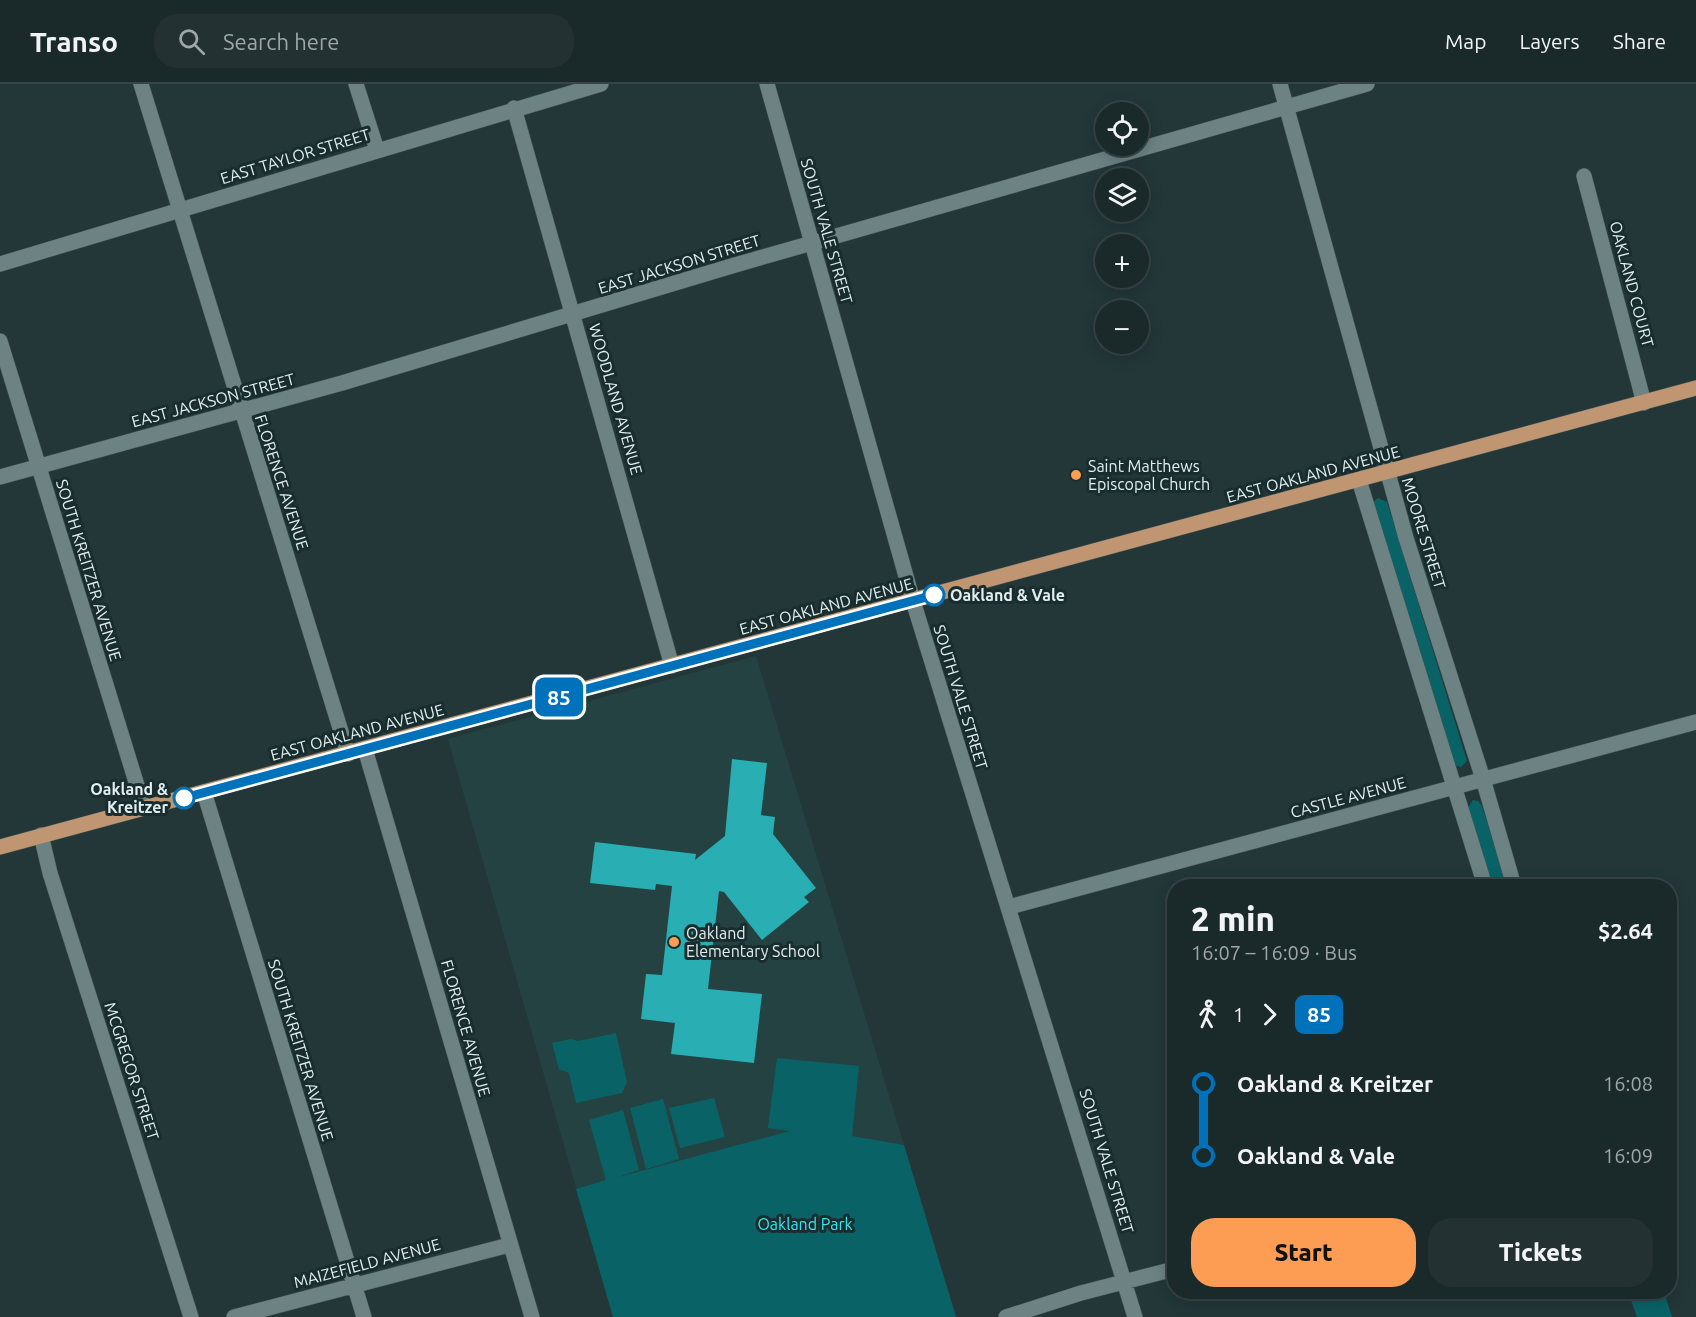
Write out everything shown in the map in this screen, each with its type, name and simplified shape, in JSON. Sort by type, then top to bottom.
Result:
[{"type":"main road","name":"EAST OAKLAND AVENUE","points":[[0,847],[1696,388]]},
{"type":"street","name":"FLORENCE AVENUE","points":[[141,84],[348,754]]},
{"type":"street","points":[[356,84],[377,150]]},
{"type":"street","name":"EAST TAYLOR STREET","points":[[0,264],[514,108],[565,89],[601,84]]},
{"type":"street","name":"SOUTH VALE STREET","points":[[767,84],[913,601],[1135,1317]]},
{"type":"street","name":"MOORE STREET","points":[[1280,84],[1387,472],[1512,879]]},
{"type":"street","name":"EAST JACKSON STREET","points":[[0,477],[241,411],[1367,84]]},
{"type":"street","name":"WOODLAND AVENUE","points":[[514,108],[672,666]]},
{"type":"street","name":"OAKLAND COURT","points":[[1584,176],[1644,403]]},
{"type":"street","name":"SOUTH KREITZER AVENUE","points":[[0,341],[144,808]]},
{"type":"street","points":[[1359,480],[1483,879]]},
{"type":"street","name":"CASTLE AVENUE","points":[[1009,907],[1696,722]]},
{"type":"street","name":"FLORENCE AVENUE","points":[[365,749],[531,1317]]},
{"type":"street","name":"SOUTH KREITZER AVENUE","points":[[204,792],[364,1317]]},
{"type":"street","name":"MCGREGOR STREET","points":[[41,836],[50,873],[191,1317]]},
{"type":"street","name":"MAIZEFIELD AVENUE","points":[[234,1317],[509,1245]]},
{"type":"street","points":[[1006,1317],[1167,1271]]},
{"type":"shaded area","name":"Oakland Elementary School","points":[[756,656],[956,1317],[613,1317],[448,739]]},
{"type":"green space","points":[[1378,498],[1387,502],[1467,761],[1461,767],[1454,765],[1373,502]]},
{"type":"green space","points":[[1473,800],[1478,801],[1482,806],[1505,879],[1488,879],[1467,809]]},
{"type":"green space","points":[[616,1033],[627,1082],[622,1093],[576,1103],[569,1073],[559,1069],[552,1043],[571,1039],[578,1041]]},
{"type":"green space","name":"Oakland Park","points":[[777,1058],[859,1066],[852,1136],[904,1145],[956,1317],[613,1317],[576,1189],[606,1180],[589,1120],[623,1110],[639,1170],[615,1178],[790,1131],[768,1128]]},
{"type":"green space","points":[[714,1098],[725,1137],[680,1148],[669,1108]]},
{"type":"green space","points":[[663,1099],[679,1159],[646,1169],[630,1108]]},
{"type":"green space","points":[[1631,1299],[1666,1299],[1672,1317],[1637,1317]]},
{"type":"building","name":"Oakland Elementary School","points":[[732,759],[767,763],[761,815],[775,817],[773,834],[816,888],[804,897],[809,902],[762,940],[724,892],[719,891],[708,989],[762,994],[754,1063],[671,1054],[675,1023],[641,1019],[646,974],[662,975],[672,886],[656,884],[655,890],[590,883],[595,842],[696,854],[695,860],[725,836]]},
{"type":"bus line","name":"85","points":[[184,798],[934,595]]},
{"type":"place","name":"Saint Matthews Episcopal Church","points":[[1076,475]]},
{"type":"place","name":"Oakland & Vale","points":[[934,595]]},
{"type":"place","name":"Oakland & Kreitzer","points":[[184,798]]},
{"type":"place","name":"Oakland Elementary School","points":[[674,942]]}]
